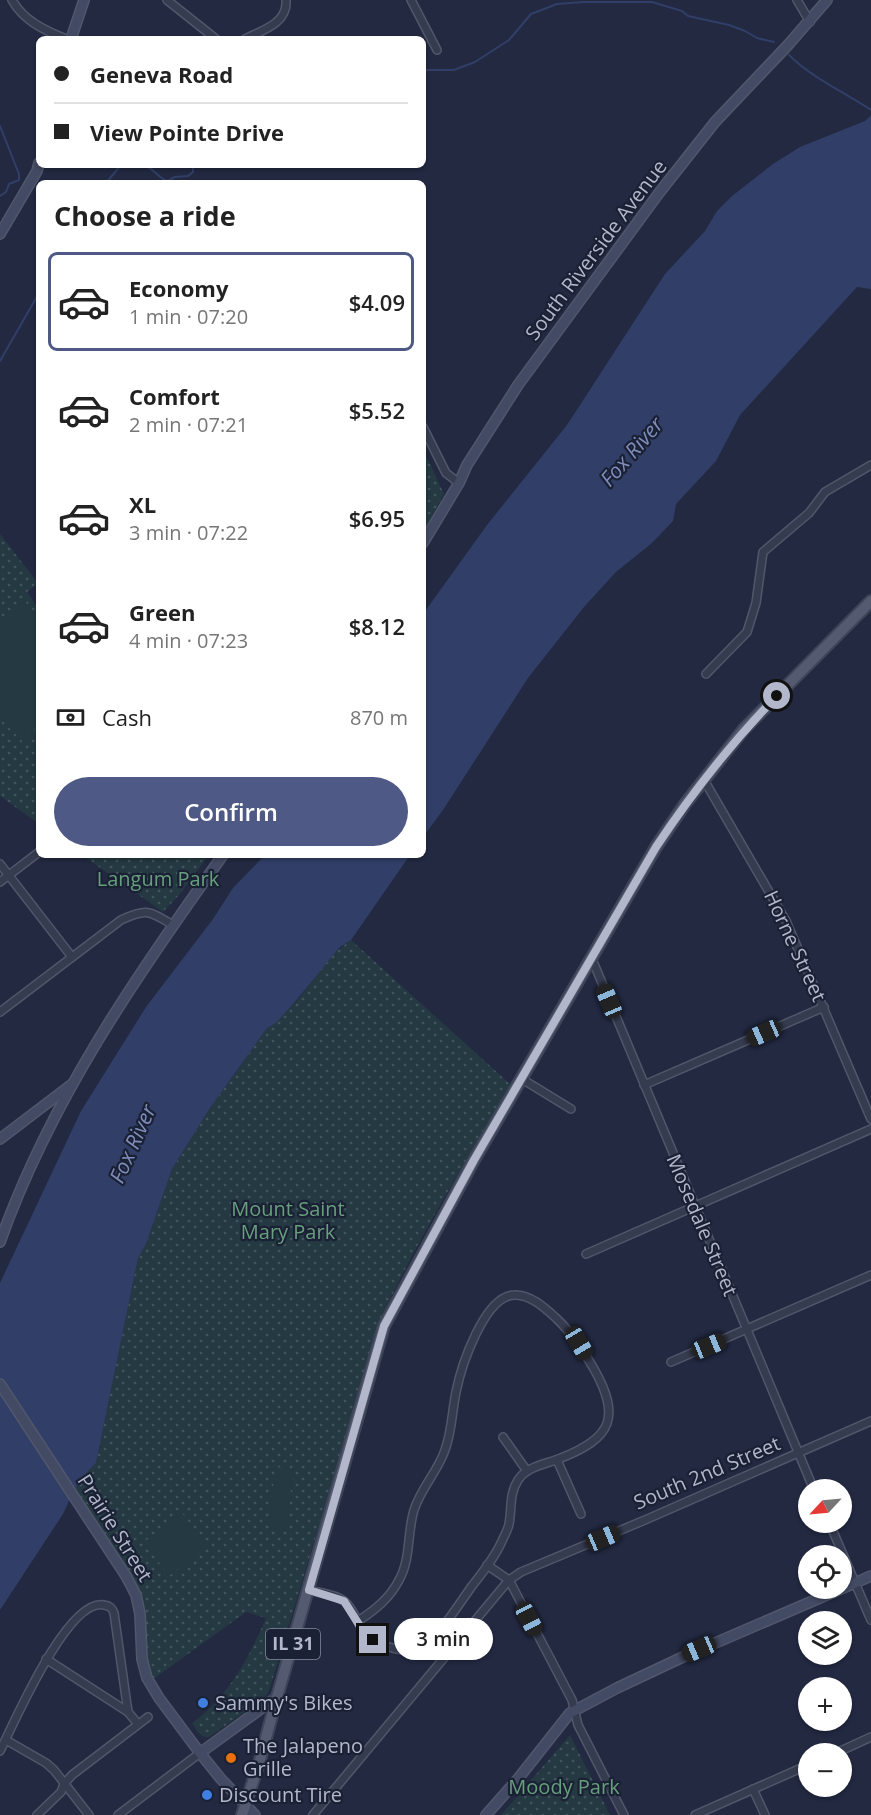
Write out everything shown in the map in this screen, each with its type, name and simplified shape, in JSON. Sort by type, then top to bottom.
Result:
[{"type":"main road","name":"IL 31","points":[[244,1811],[384,1326],[474,1160],[656,847],[680,810],[744,729],[871,601]]},
{"type":"street","points":[[12,0],[27,19],[45,31],[58,36]]},
{"type":"street","points":[[72,36],[84,0]]},
{"type":"street","points":[[167,0],[212,36]]},
{"type":"street","points":[[250,36],[283,17],[287,10],[286,0]]},
{"type":"street","points":[[411,0],[437,50]]},
{"type":"street","points":[[797,0],[810,21]]},
{"type":"street","name":"South Riverside Avenue","points":[[426,538],[459,483],[467,465],[518,385],[660,193],[715,122],[827,0]]},
{"type":"street","points":[[0,234],[38,168]]},
{"type":"street","points":[[426,433],[446,473],[459,483]]},
{"type":"street","points":[[706,674],[747,632],[756,603],[763,552],[808,513],[825,492],[871,465]]},
{"type":"street","name":"Horne Street","points":[[704,780],[783,914],[871,1116]]},
{"type":"street","points":[[0,882],[36,854]]},
{"type":"street","points":[[0,1242],[16,1201],[75,1082],[122,1001],[221,858]]},
{"type":"street","points":[[0,864],[72,957]]},
{"type":"street","points":[[0,1012],[121,920],[136,913],[151,912],[173,925]]},
{"type":"street","name":"Mosedale Street","points":[[592,959],[810,1479]]},
{"type":"street","points":[[644,1085],[824,1007]]},
{"type":"street","points":[[522,1079],[571,1109]]},
{"type":"street","points":[[0,1139],[75,1082]]},
{"type":"street","points":[[586,1254],[871,1129]]},
{"type":"street","points":[[671,1362],[871,1275]]},
{"type":"street","points":[[309,1590],[344,1601],[365,1634],[373,1640],[405,1650],[418,1651],[426,1648],[498,1550],[509,1525],[513,1490],[519,1479],[527,1471],[589,1445],[600,1436],[609,1419],[609,1400],[588,1357],[566,1327],[533,1300],[510,1295],[497,1303],[477,1333],[465,1358],[445,1450],[418,1499],[400,1580],[379,1607],[358,1621]]},
{"type":"street","name":"Prairie Street","points":[[0,1384],[85,1512],[136,1595],[140,1614],[142,1659],[147,1678],[159,1698],[244,1811],[255,1815]]},
{"type":"street","name":"South 2nd Street","points":[[313,1815],[509,1580],[521,1572],[871,1421]]},
{"type":"street","points":[[503,1437],[527,1471]]},
{"type":"street","points":[[557,1460],[581,1514]]},
{"type":"street","points":[[834,1533],[871,1620]]},
{"type":"street","points":[[487,1565],[509,1580],[572,1700],[578,1725],[624,1815]]},
{"type":"street","points":[[486,1815],[570,1713],[616,1688],[685,1656],[871,1576]]},
{"type":"street","points":[[0,1751],[46,1659],[68,1628],[87,1609],[100,1604],[112,1609],[116,1624],[128,1712]]},
{"type":"street","points":[[46,1659],[128,1712],[138,1725]]},
{"type":"street","points":[[118,1815],[277,1697]]},
{"type":"street","points":[[37,1815],[61,1792],[64,1784],[72,1775],[148,1717]]},
{"type":"street","points":[[852,1746],[871,1737]]},
{"type":"street","points":[[6,1740],[46,1763],[89,1815]]},
{"type":"street","points":[[696,1815],[798,1769]]},
{"type":"street","points":[[753,1789],[765,1815]]},
{"type":"green space","points":[[426,455],[444,494],[426,527]]},
{"type":"green space","points":[[0,534],[36,580],[36,585],[27,592],[36,605],[36,822],[0,796]]},
{"type":"green space","points":[[22,598],[36,614],[36,727],[23,742],[0,718],[0,625]]},
{"type":"green space","name":"Langum Park","points":[[86,858],[207,858],[163,912]]},
{"type":"green space","name":"Mount Saint Mary Park","points":[[351,940],[510,1084],[428,1227],[383,1314],[269,1691],[263,1699],[206,1737],[199,1733],[192,1723],[227,1689],[252,1648],[266,1618],[246,1612],[152,1680],[145,1657],[144,1615],[74,1490],[96,1463],[138,1258],[146,1244],[172,1169],[210,1108],[267,1028],[295,1003],[328,961]]},
{"type":"green space","points":[[275,1467],[293,1469],[287,1530],[269,1528]]},
{"type":"green space","points":[[182,1513],[208,1547],[169,1576],[144,1542]]},
{"type":"green space","name":"Moody Park","points":[[570,1735],[610,1815],[501,1815]]},
{"type":"water","name":"Fox River","points":[[871,115],[871,289],[857,287],[740,415],[716,461],[676,504],[673,521],[652,543],[616,572],[584,607],[528,678],[426,833],[426,610],[487,525],[567,425],[665,274],[705,231],[717,211],[732,196],[773,164],[800,147],[865,121]]},
{"type":"water","name":"Fox River","points":[[262,858],[408,858],[351,940],[340,947],[276,1023],[267,1028],[210,1108],[172,1169],[146,1244],[138,1258],[96,1463],[74,1490],[63,1514],[0,1610],[0,1283],[81,1111],[146,1007],[213,919],[233,888]]},
{"type":"waterway","points":[[426,70],[454,70],[475,62],[509,40],[531,14],[557,4],[652,2],[682,11],[688,16],[729,25],[757,38],[774,42]]},
{"type":"waterway","points":[[789,55],[818,78],[871,110]]},
{"type":"waterway","points":[[0,126],[19,174],[19,180],[9,184],[6,192],[0,196]]},
{"type":"waterway","points":[[108,180],[118,168]]},
{"type":"waterway","points":[[149,168],[165,180]]},
{"type":"waterway","points":[[169,180],[188,176],[193,172],[193,168]]},
{"type":"waterway","points":[[0,361],[36,298]]},
{"type":"place","name":"Sammy's Bikes","points":[[203,1703]]},
{"type":"place","name":"The Jalapeno Grille","points":[[231,1758]]},
{"type":"place","name":"Discount Tire","points":[[207,1795]]},
{"type":"route","points":[[373,1640],[365,1634],[344,1601],[309,1590],[384,1326],[474,1160],[656,847],[680,810],[744,729],[777,696]]}]
